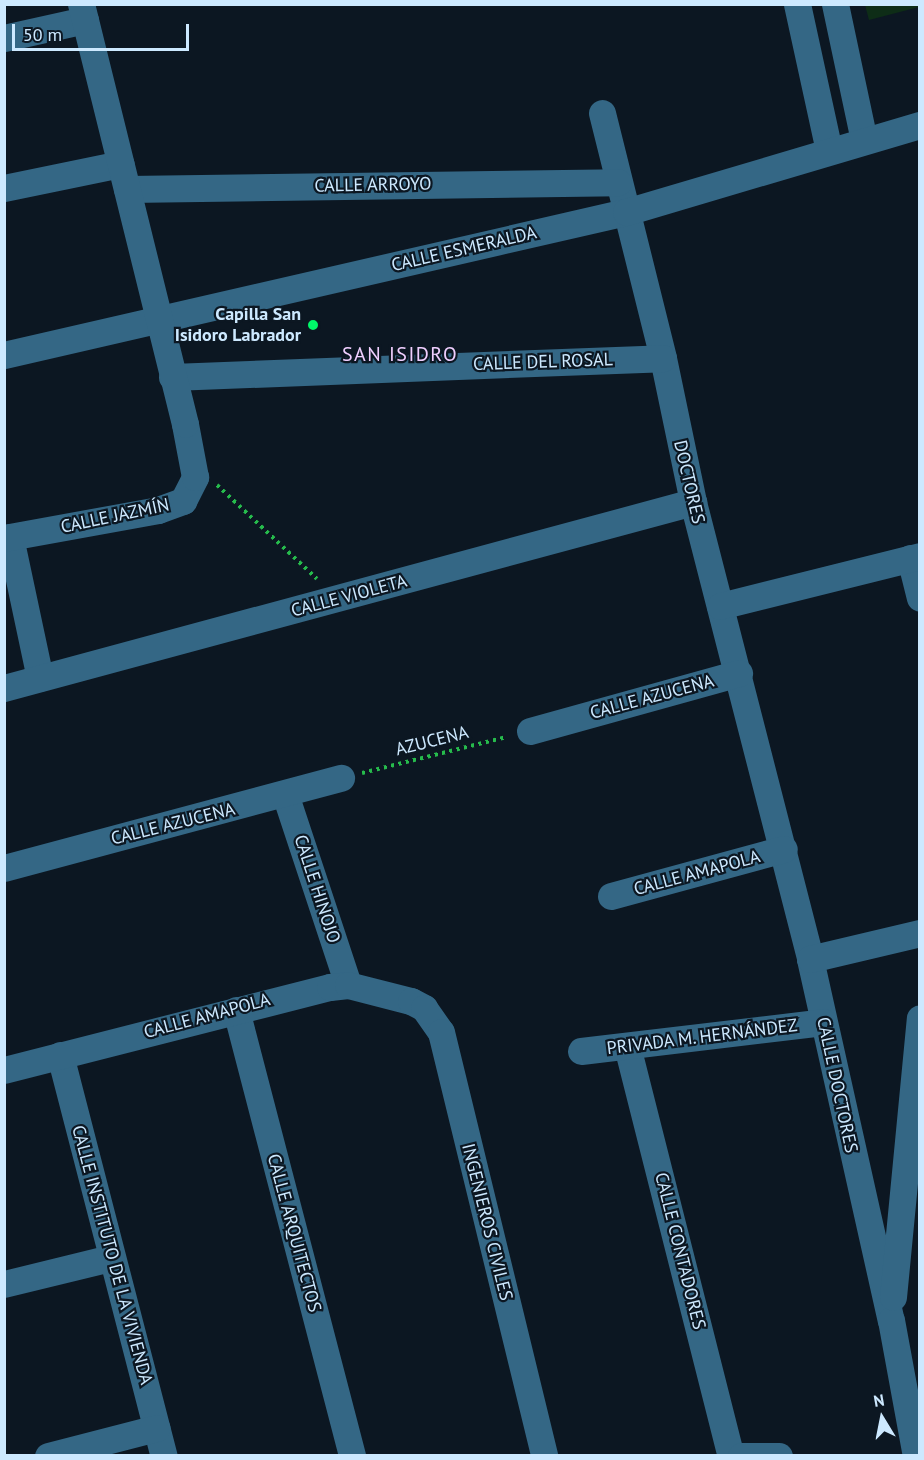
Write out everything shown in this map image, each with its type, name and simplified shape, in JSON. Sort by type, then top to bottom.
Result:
[{"type":"street","points":[[797,4],[829,151]]},
{"type":"street","points":[[835,4],[864,141]]},
{"type":"street","points":[[4,38],[82,12],[160,320],[192,462]]},
{"type":"street","name":"DOCTORES","points":[[602,113],[663,358],[693,502],[784,849]]},
{"type":"street","name":"CALLE ESMERALDA","points":[[4,355],[626,212],[920,125]]},
{"type":"street","name":"CALLE ARROYO","points":[[4,188],[124,176],[618,182]]},
{"type":"street","name":"CALLE DEL ROSAL","points":[[172,377],[663,358]]},
{"type":"street","name":"CALLE JAZMÍN","points":[[7,538],[128,517],[183,501],[195,477],[192,462]]},
{"type":"street","name":"CALLE VIOLETA","points":[[4,688],[339,600],[693,502]]},
{"type":"street","points":[[7,538],[40,678]]},
{"type":"street","points":[[720,606],[915,557],[920,598]]},
{"type":"street","name":"CALLE AZUCENA","points":[[530,731],[739,673]]},
{"type":"street","name":"CALLE AZUCENA","points":[[4,868],[341,778]]},
{"type":"street","name":"CALLE HINOJO","points":[[285,794],[348,985]]},
{"type":"street","name":"CALLE AMAPOLA","points":[[611,896],[784,849]]},
{"type":"street","name":"CALLE DOCTORES","points":[[784,849],[891,1320],[916,1455]]},
{"type":"street","points":[[810,959],[920,933]]},
{"type":"street","name":"CALLE AMAPOLA","points":[[4,1070],[236,1010],[348,985],[411,1000]]},
{"type":"street","name":"INGENIEROS CIVILES","points":[[411,1000],[433,1017],[441,1032],[544,1455]]},
{"type":"street","name":"CALLE ARQUITECTOS","points":[[236,1010],[352,1455]]},
{"type":"street","name":"CALLE DOCTORES","points":[[891,1320],[920,1018]]},
{"type":"street","name":"PRIVADA M. HERNÁNDEZ","points":[[581,1051],[824,1022]]},
{"type":"street","name":"CALLE CONTADORES","points":[[627,1046],[731,1455]]},
{"type":"street","name":"CALLE INSTITUTO DE LA VIVIENDA","points":[[60,1055],[164,1455]]},
{"type":"street","points":[[4,1284],[111,1258]]},
{"type":"street","points":[[48,1455],[156,1428]]},
{"type":"street","points":[[741,1455],[779,1455]]},
{"type":"path","points":[[192,462],[339,600]]},
{"type":"path","name":"AZUCENA","points":[[341,778],[530,731]]},
{"type":"green space","points":[[865,5],[919,5],[919,7],[869,20]]},
{"type":"place","name":"Capilla San Isidoro Labrador","points":[[313,325]]},
{"type":"district","name":"SAN ISIDRO","points":[[400,354]]}]
